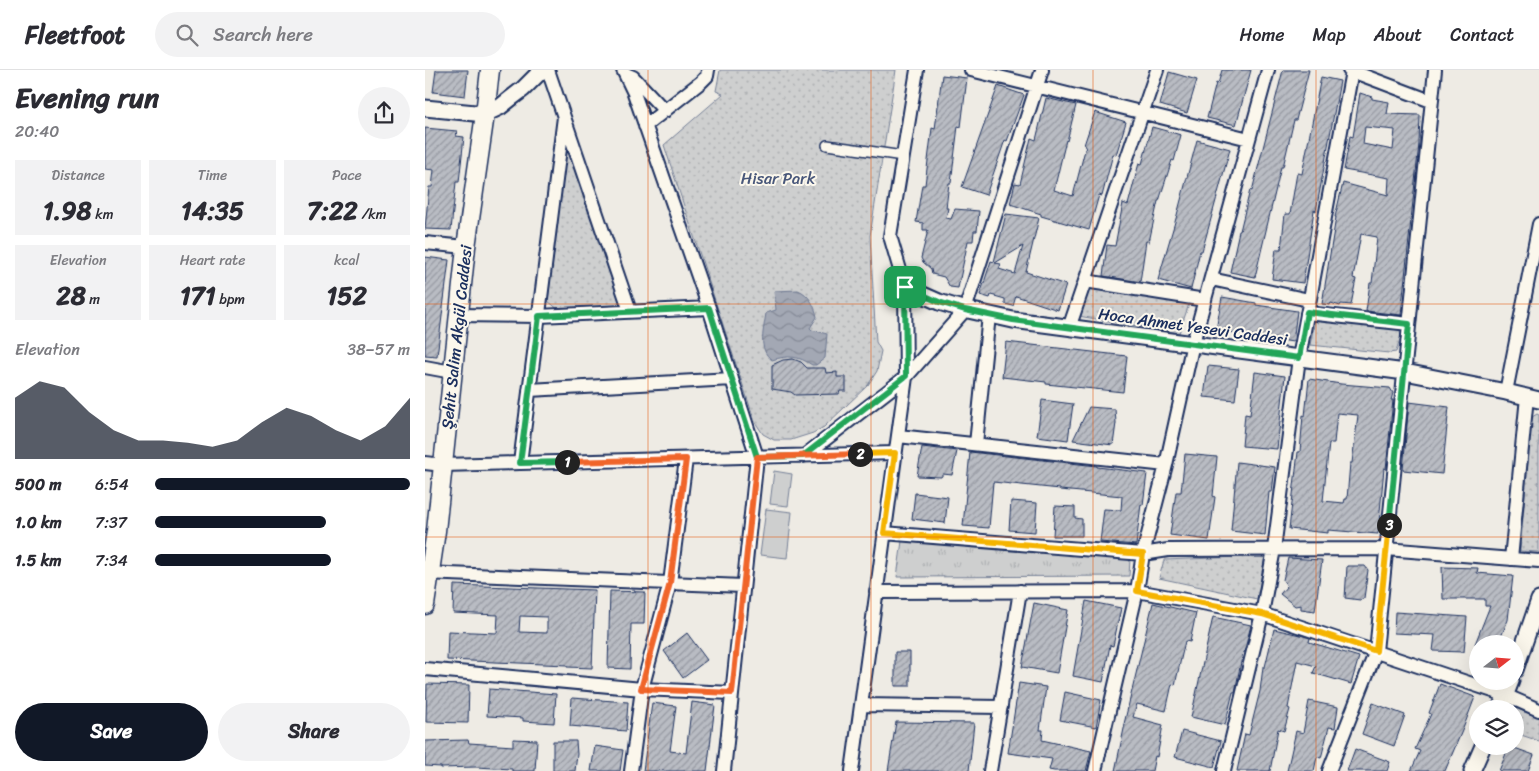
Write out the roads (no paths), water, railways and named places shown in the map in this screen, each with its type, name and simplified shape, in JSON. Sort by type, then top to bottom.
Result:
[{"type":"main road","name":"Şehit Salim Akgül Caddesi","points":[[425,605],[427,573],[436,531],[466,247],[485,114],[489,70]]},
{"type":"street","points":[[425,108],[485,114],[500,106],[523,89],[542,70]]},
{"type":"street","points":[[548,70],[631,311]]},
{"type":"street","points":[[645,126],[701,82],[707,76],[708,70]]},
{"type":"street","points":[[852,771],[906,376],[905,287],[890,236],[917,70]]},
{"type":"street","points":[[971,70],[1249,139]]},
{"type":"street","points":[[803,456],[906,376],[965,310],[1042,70]]},
{"type":"street","points":[[1069,328],[1157,70]]},
{"type":"street","points":[[1095,771],[1137,591],[1143,554],[1193,343],[1268,70]]},
{"type":"street","points":[[1224,771],[1262,614],[1274,549],[1299,358],[1351,70],[1431,101]]},
{"type":"street","points":[[1329,771],[1376,651],[1435,70]]},
{"type":"street","points":[[624,72],[633,77],[665,111]]},
{"type":"street","points":[[624,72],[634,93],[709,308],[757,457],[724,771]]},
{"type":"street","points":[[520,463],[564,118]]},
{"type":"street","points":[[827,145],[903,156]]},
{"type":"street","points":[[1505,392],[1539,224]]},
{"type":"street","points":[[425,242],[466,247]]},
{"type":"street","points":[[1211,279],[1308,306],[1409,324]]},
{"type":"street","points":[[1085,281],[1205,300]]},
{"type":"street","name":"Hoca Ahmet Yesevi Caddesi","points":[[905,287],[939,302],[989,315],[1069,328],[1405,372],[1533,398]]},
{"type":"street","points":[[459,315],[539,316],[709,308]]},
{"type":"street","points":[[976,444],[989,315]]},
{"type":"street","points":[[425,367],[452,372]]},
{"type":"street","points":[[529,390],[731,379]]},
{"type":"street","points":[[1511,559],[1533,398]]},
{"type":"street","points":[[898,436],[1165,465]]},
{"type":"street","points":[[425,463],[443,465],[895,453]]},
{"type":"street","points":[[631,771],[641,689],[670,583],[686,459]]},
{"type":"street","points":[[884,533],[1143,554],[1168,550],[1386,549],[1539,561]]},
{"type":"street","points":[[427,573],[743,586]]},
{"type":"street","points":[[990,771],[1020,591]]},
{"type":"street","points":[[876,592],[1137,591],[1262,614],[1505,695],[1539,710]]},
{"type":"street","points":[[1524,644],[1539,600]]},
{"type":"street","points":[[425,669],[641,689],[732,693]]},
{"type":"street","points":[[861,705],[1001,707]]},
{"type":"street","points":[[1472,771],[1479,755]]},
{"type":"water","points":[[798,290],[808,297],[816,313],[817,317],[810,328],[827,334],[825,358],[816,365],[793,357],[772,360],[764,350],[763,332],[766,313],[776,310],[774,291]]},
{"type":"park label","name":"Hisar Park","points":[[778,178]]}]
